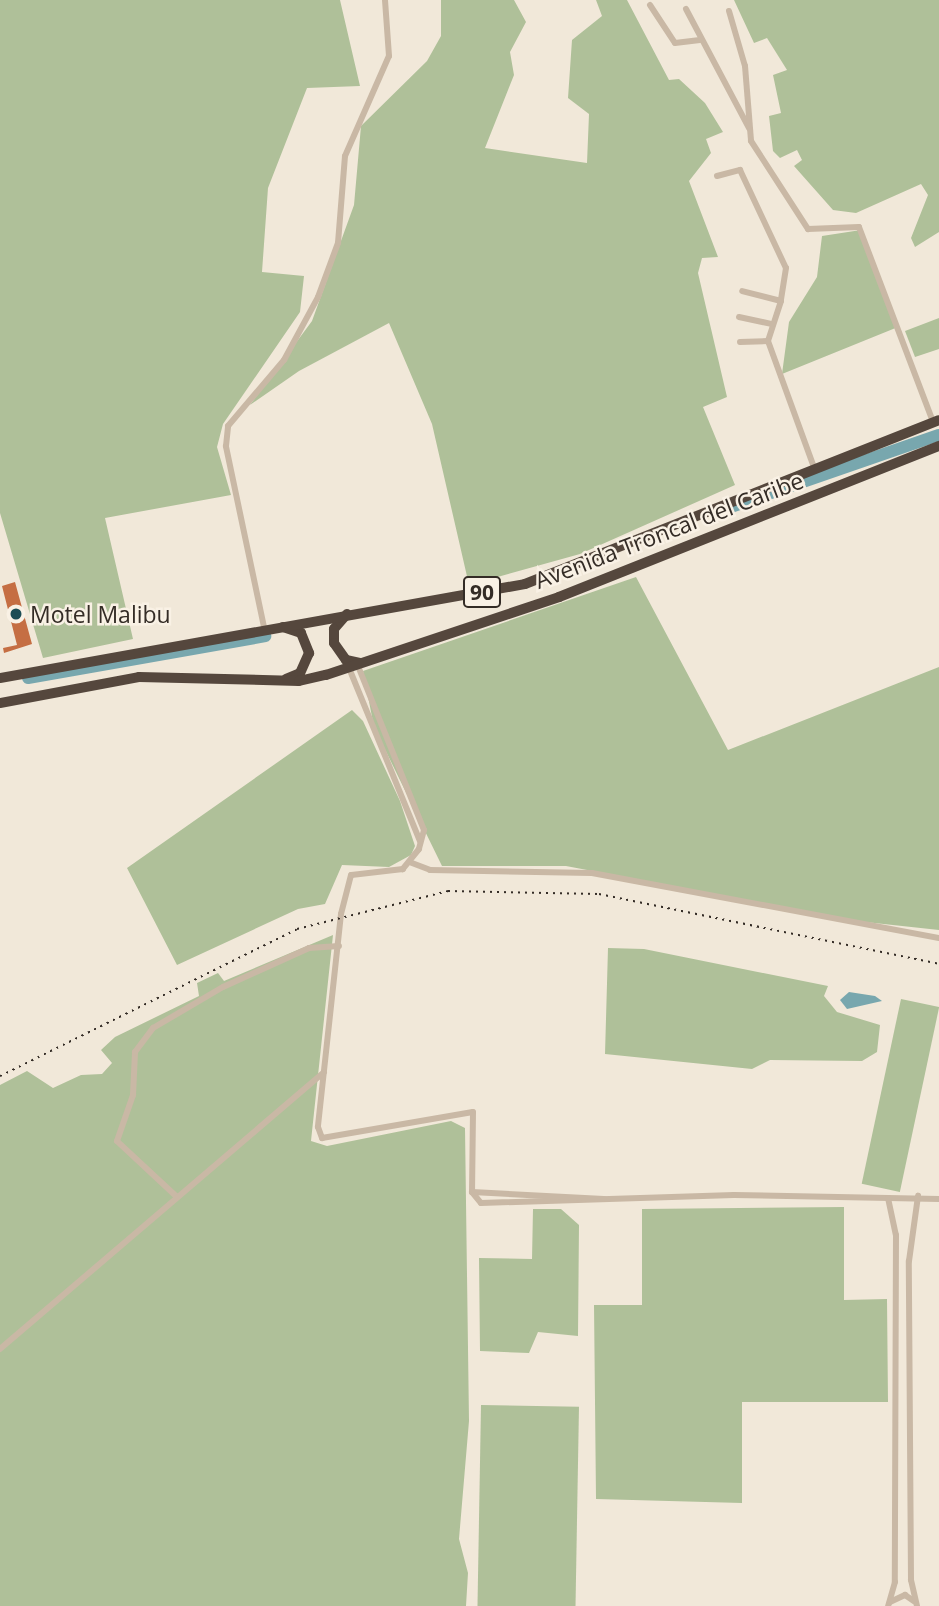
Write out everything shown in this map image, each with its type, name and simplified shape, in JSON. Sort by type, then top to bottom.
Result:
[{"type":"highway","name":"Avenida Troncal del Caribe","points":[[0,678],[264,628],[525,584],[816,473],[936,421]]},
{"type":"highway","name":"Avenida Troncal del Caribe","points":[[0,703],[139,677],[280,681],[358,666],[559,597],[939,446]]},
{"type":"highway","points":[[347,614],[334,629],[334,643],[346,660],[358,666]]},
{"type":"highway","points":[[264,628],[291,627],[307,642],[306,664],[280,681]]},
{"type":"street","points":[[264,628],[226,446],[228,426],[284,360],[322,287],[338,243],[345,156],[389,56],[385,0]]},
{"type":"street","points":[[650,5],[675,43],[700,40]]},
{"type":"street","points":[[686,9],[700,40],[749,128],[776,186],[808,229],[859,227],[936,421]]},
{"type":"street","points":[[729,11],[751,101],[749,128]]},
{"type":"street","points":[[717,176],[738,169],[786,268],[781,301],[768,341],[816,473]]},
{"type":"street","points":[[742,291],[781,301]]},
{"type":"street","points":[[739,317],[772,324]]},
{"type":"street","points":[[740,342],[768,341]]},
{"type":"street","points":[[358,666],[420,843],[412,863]]},
{"type":"street","points":[[939,938],[592,873],[430,870],[412,863],[351,874],[339,946],[324,1072],[322,1138],[473,1112],[472,1192],[606,1200],[918,1196],[939,1199]]},
{"type":"street","points":[[177,1197],[117,1141],[117,1127],[133,1095],[135,1052],[153,1028],[223,987],[309,947],[339,946]]},
{"type":"street","points":[[0,1349],[324,1072]]},
{"type":"street","points":[[916,1604],[909,1261],[918,1196]]},
{"type":"street","points":[[888,1198],[896,1236],[895,1582],[889,1604]]},
{"type":"street","points":[[889,1604],[905,1595],[916,1604]]},
{"type":"green space","points":[[0,0],[340,0],[360,86],[307,88],[268,188],[262,272],[304,276],[300,312],[223,424],[217,447],[231,495],[105,518],[133,639],[43,658],[0,513]]},
{"type":"green space","points":[[441,0],[514,0],[526,22],[510,52],[514,75],[485,148],[587,163],[589,114],[568,98],[572,40],[602,16],[596,0],[627,0],[669,80],[679,79],[705,103],[723,132],[706,139],[711,153],[689,181],[718,257],[702,258],[698,273],[727,397],[703,407],[735,485],[580,554],[469,585],[432,424],[389,323],[299,371],[250,405],[312,321],[354,205],[361,126],[427,61],[441,36]]},
{"type":"green space","points":[[734,0],[939,0],[939,232],[915,247],[911,238],[928,195],[921,184],[856,213],[833,210],[794,166],[802,160],[797,150],[780,158],[773,151],[769,116],[781,113],[773,75],[787,70],[767,38],[754,43]]},
{"type":"green space","points":[[861,230],[898,327],[782,374],[789,322],[817,277],[822,236]]},
{"type":"green space","points":[[939,318],[939,349],[915,357],[905,331]]},
{"type":"green space","points":[[636,577],[728,750],[939,667],[939,930],[856,921],[566,866],[442,866],[374,727],[363,671]]},
{"type":"green space","points":[[352,710],[363,721],[400,801],[415,846],[411,855],[389,867],[342,865],[325,904],[298,909],[177,965],[127,868]]},
{"type":"green space","points":[[333,935],[311,1141],[327,1146],[451,1121],[465,1128],[469,1421],[459,1539],[468,1573],[466,1606],[0,1606],[0,1085],[27,1071],[53,1088],[81,1075],[102,1074],[112,1063],[101,1050],[115,1037],[199,996],[197,983],[218,973],[224,981]]},
{"type":"green space","points":[[608,948],[644,949],[828,986],[824,996],[837,1012],[880,1025],[877,1052],[862,1061],[770,1060],[752,1069],[605,1054]]},
{"type":"green space","points":[[901,999],[939,1008],[900,1192],[862,1184]]},
{"type":"green space","points":[[844,1207],[844,1300],[887,1299],[888,1402],[742,1402],[742,1503],[596,1499],[594,1305],[642,1305],[642,1209]]},
{"type":"green space","points":[[533,1209],[561,1209],[579,1225],[578,1336],[538,1332],[529,1353],[480,1351],[479,1258],[532,1259]]},
{"type":"green space","points":[[481,1405],[579,1407],[576,1606],[477,1606]]},
{"type":"water","points":[[849,992],[875,996],[882,1001],[847,1009],[840,1000]]},
{"type":"building","name":"Motel Malibu","points":[[15,582],[32,644],[4,653],[3,648],[17,645],[2,586]]},
{"type":"waterway","points":[[728,508],[939,435]]},
{"type":"waterway","points":[[28,678],[265,636]]},
{"type":"railway","points":[[0,1076],[297,929],[448,891],[599,894],[939,964]]},
{"type":"place","name":"Motel Malibu","points":[[16,614]]}]
